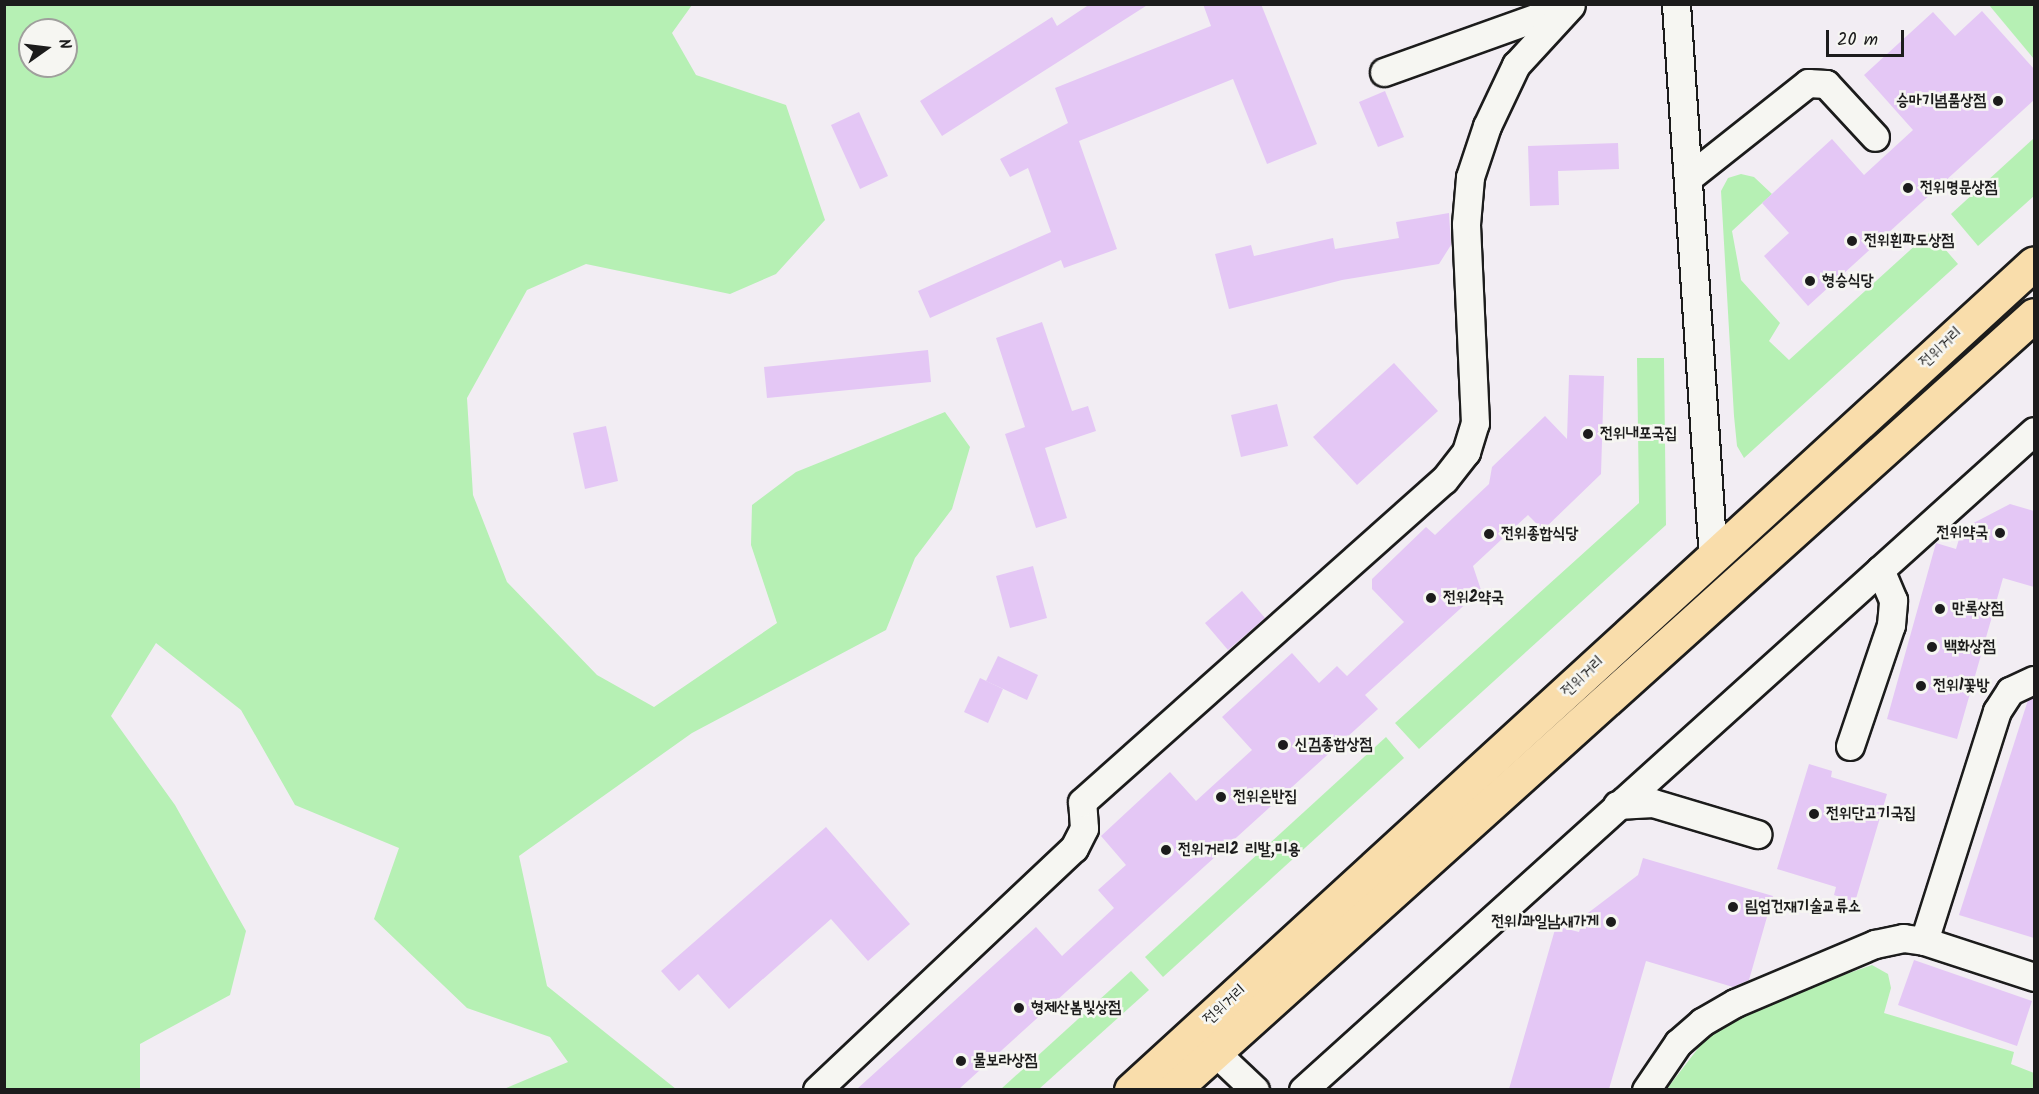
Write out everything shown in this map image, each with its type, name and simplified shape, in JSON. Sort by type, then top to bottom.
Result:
[{"type":"main road","name":"전위거리","points":[[1131,1089],[2034,263]]},
{"type":"main road","name":"전위거리","points":[[1173,1089],[2034,315]]},
{"type":"street","points":[[1676,4],[1713,558]]},
{"type":"street","points":[[1384,72],[1572,5]]},
{"type":"street","points":[[817,1089],[1074,848],[1084,828],[1082,802],[1444,480],[1466,452],[1475,423],[1466,224],[1470,177],[1487,126],[1516,65],[1541,33],[1572,5]]},
{"type":"street","points":[[1688,178],[1808,84],[1826,84],[1875,137]]},
{"type":"street","points":[[1303,1089],[2034,431]]},
{"type":"street","points":[[1850,746],[1891,625],[1893,600],[1880,570]]},
{"type":"street","points":[[1924,941],[1997,711],[2010,691],[2034,680]]},
{"type":"street","points":[[1617,805],[1653,803],[1757,834]]},
{"type":"street","points":[[1646,1089],[1678,1043],[1735,1004],[1875,944],[1903,938],[1924,941],[2034,977]]},
{"type":"street","points":[[1215,1052],[1255,1089]]},
{"type":"green space","points":[[5,4],[692,5],[672,33],[696,75],[786,105],[825,220],[776,274],[730,294],[586,264],[527,290],[467,398],[473,495],[507,582],[597,675],[654,707],[777,623],[751,545],[752,505],[796,472],[945,412],[970,447],[952,509],[915,558],[886,630],[692,733],[519,856],[547,986],[676,1089],[504,1089],[568,1062],[550,1037],[467,1008],[374,919],[399,848],[295,805],[241,710],[156,643],[111,716],[175,805],[246,931],[230,995],[140,1044],[140,1089],[5,1089]]},
{"type":"green space","points":[[1989,5],[2034,5],[2034,59]]},
{"type":"green space","points":[[2034,138],[2034,196],[1978,246],[1951,214]]},
{"type":"green space","points":[[1741,174],[1754,177],[1772,194],[1732,231],[1741,280],[1780,323],[1769,341],[1789,360],[1930,232],[1958,264],[1744,458],[1737,446],[1734,416],[1721,191],[1728,178]]},
{"type":"green space","points":[[1637,358],[1664,358],[1666,525],[1419,749],[1395,723],[1639,503]]},
{"type":"green space","points":[[1386,737],[1404,758],[1163,977],[1145,957]]},
{"type":"green space","points":[[1872,965],[1888,974],[1891,988],[1884,1013],[2014,1052],[2011,1064],[2034,1073],[2034,1090],[1666,1090],[1706,1038],[1746,1009]]},
{"type":"green space","points":[[1131,971],[1149,990],[1039,1089],[1001,1089]]},
{"type":"building","points":[[1090,4],[1149,4],[942,136],[920,101],[1052,17],[1057,26]]},
{"type":"building","points":[[1203,4],[1261,4],[1317,144],[1267,164],[1233,79],[1079,141],[1117,249],[1064,268],[1061,260],[930,318],[918,291],[1051,232],[1028,168],[1010,177],[1000,159],[1068,123],[1055,88],[1211,26]]},
{"type":"building","points":[[1982,11],[2034,69],[2034,100],[1808,306],[1764,256],[1789,233],[1762,203],[1832,139],[1864,175],[1913,130],[1864,75],[1933,12],[1955,36]]},
{"type":"building","points":[[1385,91],[1404,137],[1378,147],[1359,102]]},
{"type":"building","points":[[859,112],[888,176],[860,189],[831,125]]},
{"type":"building","points":[[1618,143],[1619,169],[1558,171],[1559,205],[1530,206],[1528,146]]},
{"type":"building","points":[[1449,213],[1451,245],[1439,264],[1342,280],[1229,309],[1215,254],[1251,245],[1254,256],[1333,238],[1335,249],[1399,238],[1396,222]]},
{"type":"building","points":[[1042,322],[1072,411],[1088,406],[1096,431],[1045,448],[1067,518],[1036,528],[1005,434],[1025,427],[996,338]]},
{"type":"building","points":[[928,350],[931,382],[767,398],[764,367]]},
{"type":"building","points":[[1394,363],[1438,411],[1357,485],[1313,437]]},
{"type":"building","points":[[1569,375],[1604,376],[1601,474],[1543,530],[1528,515],[1473,566],[1481,590],[1365,695],[1378,709],[959,1089],[857,1089],[1036,927],[1062,956],[1114,908],[1098,890],[1126,865],[1101,836],[1170,772],[1196,801],[1252,750],[1222,717],[1292,653],[1319,683],[1337,666],[1347,676],[1404,622],[1372,589],[1372,579],[1426,527],[1435,535],[1489,484],[1492,467],[1545,416],[1567,439]]},
{"type":"building","points":[[1277,404],[1288,446],[1241,457],[1231,415]]},
{"type":"building","points":[[606,426],[618,481],[585,489],[573,433]]},
{"type":"building","points":[[2010,504],[2034,511],[2034,587],[2003,578],[1957,739],[1887,719],[1936,543],[1956,549],[1962,529]]},
{"type":"building","points":[[1033,566],[1047,618],[1010,628],[996,576]]},
{"type":"building","points":[[1242,591],[1265,618],[1228,650],[1205,623]]},
{"type":"building","points":[[998,656],[1038,675],[1027,700],[986,681]]},
{"type":"building","points":[[980,678],[1003,689],[988,723],[964,712]]},
{"type":"building","points":[[2034,697],[2034,938],[1959,915],[2028,700]]},
{"type":"building","points":[[1809,764],[1832,771],[1831,777],[1887,794],[1855,902],[1834,895],[1836,887],[1777,869]]},
{"type":"building","points":[[826,827],[910,924],[868,961],[831,919],[729,1009],[698,974],[679,991],[661,971]]},
{"type":"building","points":[[1643,858],[1773,896],[1749,980],[1733,987],[1646,961],[1609,1089],[1509,1089],[1556,926],[1579,932],[1584,916],[1638,875]]},
{"type":"building","points":[[1914,960],[2032,1001],[2017,1046],[1898,1005]]},
{"type":"place","name":"승마기념품상점","points":[[1998,101]]},
{"type":"place","name":"전위명문상점","points":[[1908,188]]},
{"type":"place","name":"전위흰파도상점","points":[[1852,241]]},
{"type":"place","name":"형승식당","points":[[1810,281]]},
{"type":"place","name":"전위내포국집","points":[[1588,434]]},
{"type":"place","name":"전위약국","points":[[2000,533]]},
{"type":"place","name":"전위종합식당","points":[[1489,534]]},
{"type":"place","name":"전위2약국","points":[[1431,598]]},
{"type":"place","name":"만록상점","points":[[1940,609]]},
{"type":"place","name":"백화상점","points":[[1932,647]]},
{"type":"place","name":"전위1꽃방","points":[[1921,686]]},
{"type":"place","name":"신검종합상점","points":[[1283,745]]},
{"type":"place","name":"전위은반집","points":[[1221,797]]},
{"type":"place","name":"전위단고기국집","points":[[1814,814]]},
{"type":"place","name":"전위거리2 리발,미용","points":[[1166,850]]},
{"type":"place","name":"림업건재기술교류소","points":[[1733,907]]},
{"type":"place","name":"전위1과일남새가게","points":[[1611,922]]},
{"type":"place","name":"형제산봄빛상점","points":[[1019,1008]]},
{"type":"place","name":"물보라상점","points":[[961,1061]]}]
